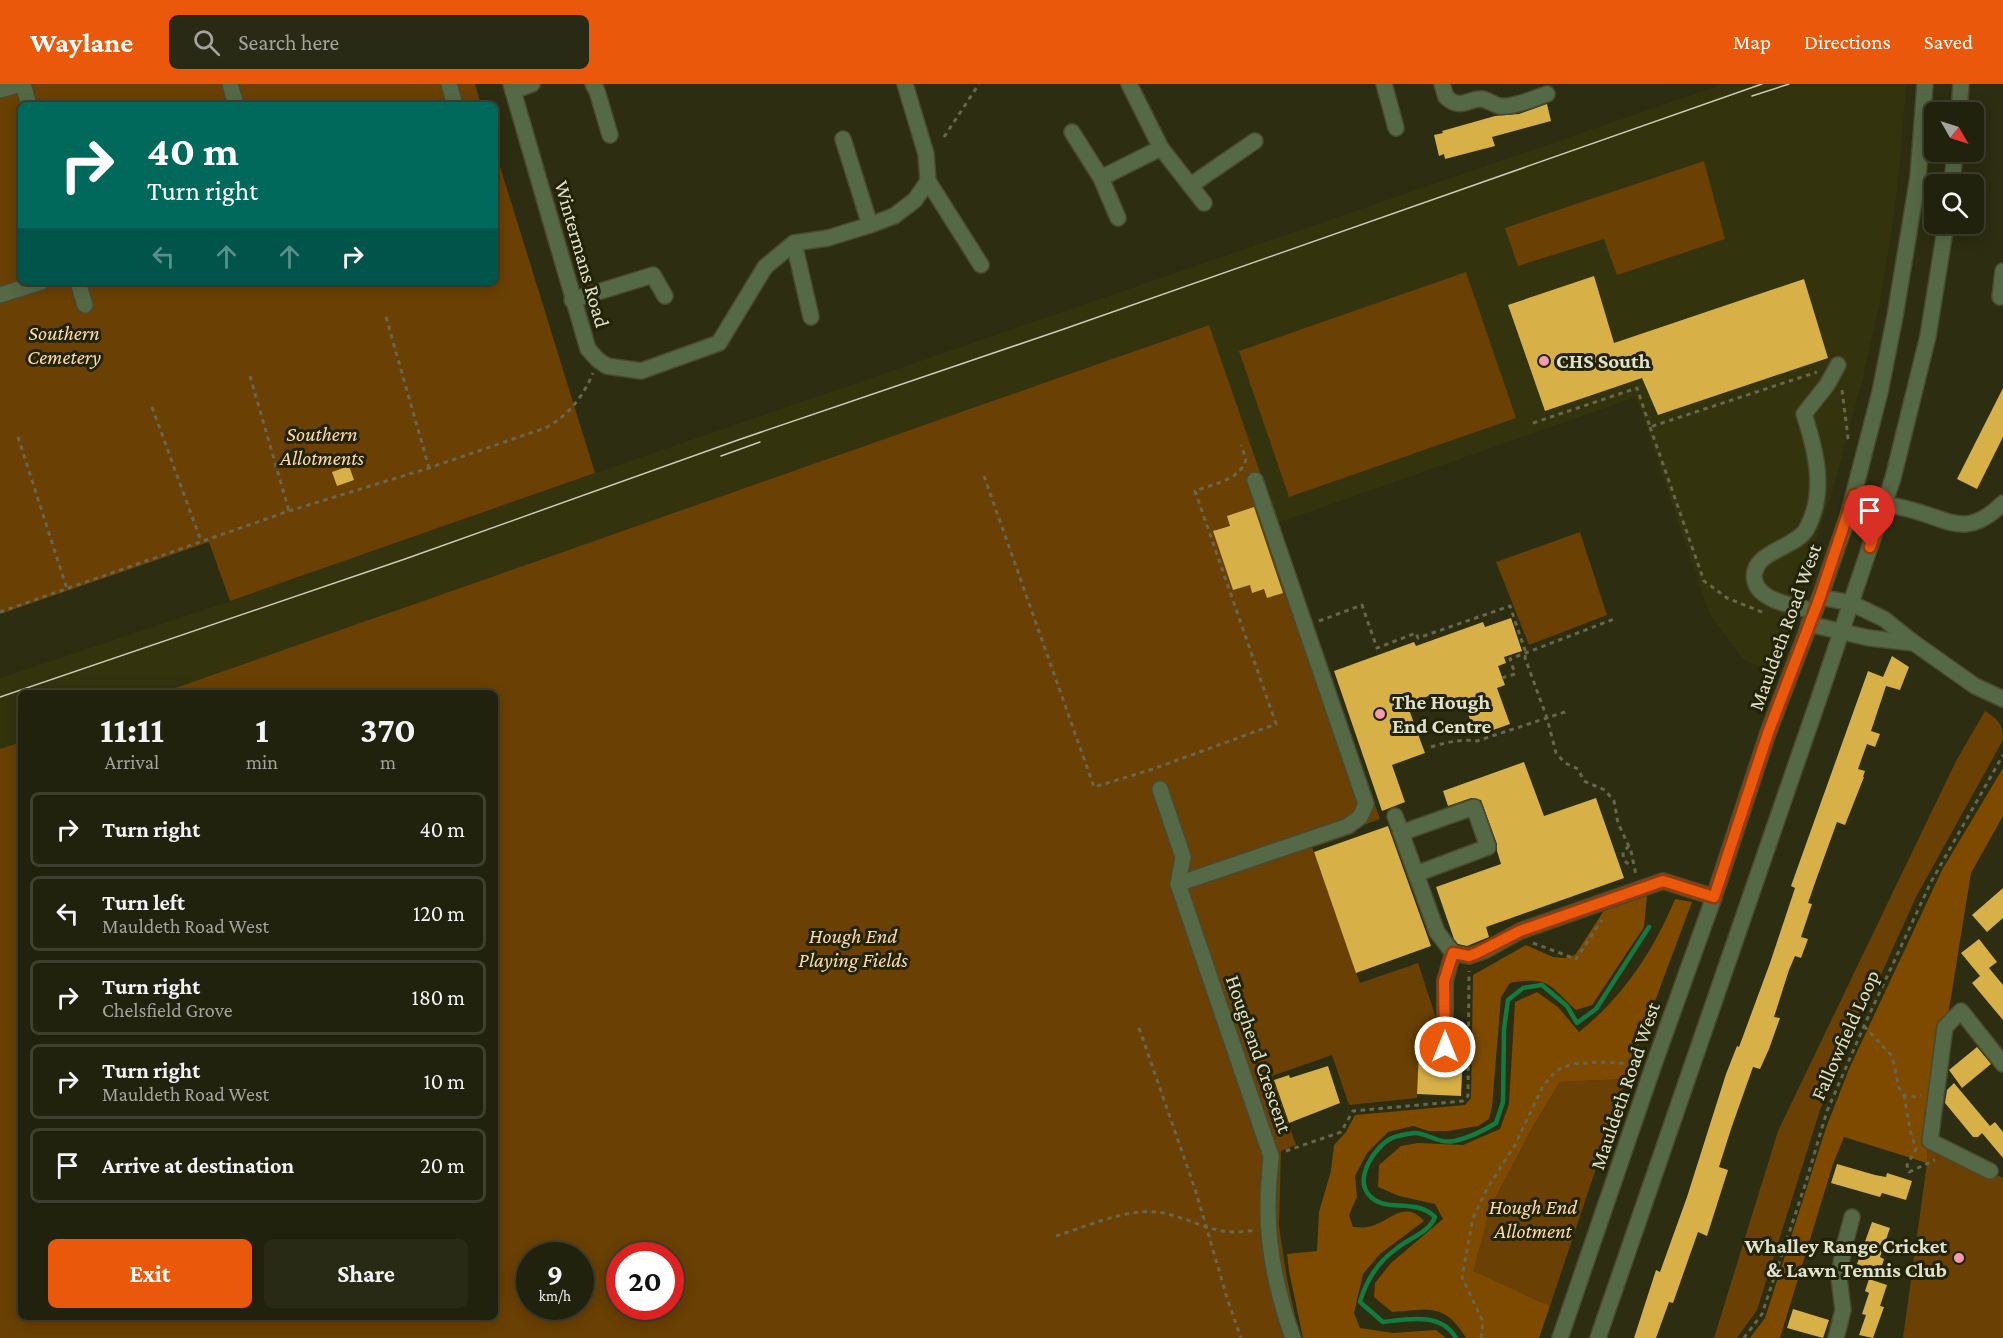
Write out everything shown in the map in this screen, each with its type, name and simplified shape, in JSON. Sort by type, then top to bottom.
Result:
[{"type":"street","points":[[0,90],[21,84],[28,102]]},
{"type":"street","points":[[230,84],[235,102]]},
{"type":"street","points":[[449,84],[454,102]]},
{"type":"street","points":[[512,87],[532,84]]},
{"type":"street","points":[[593,84],[610,135]]},
{"type":"street","points":[[905,84],[926,154],[928,181],[981,265]]},
{"type":"street","points":[[1129,84],[1161,148],[1204,203]]},
{"type":"street","points":[[1384,84],[1396,128]]},
{"type":"street","points":[[1442,84],[1446,97],[1457,104],[1466,104],[1481,99],[1501,106],[1509,106],[1547,94]]},
{"type":"street","name":"Mauldeth Road West","points":[[1560,1338],[1714,897],[1809,615],[1854,495],[1880,392],[1895,316],[1918,177],[1925,84]]},
{"type":"street","points":[[1960,102],[1961,84]]},
{"type":"street","name":"Wintermans Road","points":[[512,87],[588,349],[598,360],[608,366],[641,371],[719,343],[765,267],[794,243]]},
{"type":"street","points":[[1072,132],[1101,178],[1118,218]]},
{"type":"street","points":[[843,139],[870,225]]},
{"type":"street","points":[[1191,185],[1255,141]]},
{"type":"street","points":[[1101,178],[1161,148]]},
{"type":"street","points":[[811,317],[794,243],[828,238],[894,216],[915,200],[928,181]]},
{"type":"street","points":[[1598,1338],[1898,462],[1928,336],[1944,234]]},
{"type":"street","points":[[2000,297],[2003,271]]},
{"type":"street","points":[[572,300],[653,275],[665,296]]},
{"type":"street","points":[[0,295],[32,285]]},
{"type":"street","points":[[79,285],[85,305]]},
{"type":"street","points":[[1838,364],[1827,385],[1804,414],[1815,446],[1819,477],[1813,510],[1805,531],[1796,540],[1759,562],[1754,576],[1757,588],[1770,597],[1842,631],[1869,638],[1914,643]]},
{"type":"street","points":[[1178,884],[1348,826],[1360,817],[1366,804],[1255,480]]},
{"type":"street","points":[[1854,495],[1884,505],[1908,509],[1948,523],[1963,525],[1985,518],[2003,503]]},
{"type":"street","points":[[1809,615],[1851,603],[1884,619],[1975,686],[2003,699]]},
{"type":"street","name":"Houghend Crescent","points":[[1160,789],[1183,857],[1178,884],[1271,1156],[1269,1228],[1283,1311],[1293,1338]]},
{"type":"street","points":[[1401,832],[1474,807],[1478,817],[1488,848],[1416,874]]},
{"type":"street","points":[[1395,816],[1437,932],[1453,953],[1469,956],[1520,931],[1663,881],[1714,897]]},
{"type":"street","points":[[1445,1047],[1444,981],[1453,953]]},
{"type":"street","points":[[1990,1171],[1930,1140],[1945,1027],[1961,1011],[2003,1064]]},
{"type":"street","points":[[1836,1338],[1843,1310],[1839,1278],[1852,1217]]},
{"type":"path","points":[[944,138],[979,84]]},
{"type":"path","points":[[386,317],[429,468]]},
{"type":"path","points":[[0,612],[289,511],[429,468],[545,428],[557,422],[574,405],[583,393],[598,360]]},
{"type":"path","points":[[1650,427],[1838,364],[1848,438],[1853,447],[1856,438]]},
{"type":"path","points":[[250,376],[289,511]]},
{"type":"path","points":[[1533,423],[1637,388],[1704,581],[1727,598],[1763,613]]},
{"type":"path","points":[[152,407],[201,541]]},
{"type":"path","points":[[18,437],[67,589]]},
{"type":"path","points":[[984,476],[1094,787],[1153,769],[1276,724],[1195,490],[1225,480],[1241,470],[1246,459],[1242,445]]},
{"type":"path","points":[[1306,626],[1362,605],[1377,648],[1416,633],[1418,638],[1510,606],[1547,718],[1556,753],[1565,763],[1578,769],[1584,781],[1605,790],[1614,801],[1618,823],[1629,845],[1638,881],[1634,890]]},
{"type":"path","points":[[1774,617],[1784,621],[1809,615]]},
{"type":"path","points":[[1502,678],[1515,674],[1510,659],[1614,620]]},
{"type":"path","points":[[1431,747],[1464,740],[1477,741],[1568,711]]},
{"type":"path","name":"Fallowfield Loop","points":[[1744,1338],[1762,1314],[1827,1111],[1864,1026],[1931,882],[2003,755]]},
{"type":"path","points":[[1629,845],[1623,852],[1623,858],[1625,863],[1633,865]]},
{"type":"path","points":[[1618,860],[1623,858]]},
{"type":"path","points":[[1527,940],[1576,959],[1607,913]]},
{"type":"path","points":[[1271,1156],[1341,1132],[1353,1111],[1463,1101],[1468,1096],[1469,971]]},
{"type":"path","points":[[1864,1026],[1892,1056],[1899,1088],[1904,1095],[1915,1097],[1928,1093]]},
{"type":"path","points":[[1139,1028],[1241,1338]]},
{"type":"path","points":[[1481,1338],[1483,1322],[1462,1277],[1473,1218],[1488,1187],[1515,1144],[1543,1086],[1557,1070],[1572,1064],[1631,1063]]},
{"type":"path","points":[[1056,1236],[1121,1215],[1141,1212],[1168,1214],[1206,1227],[1231,1232],[1269,1228]]},
{"type":"shaded area","name":"CHS South","points":[[1723,84],[1906,84],[1894,214],[1882,292],[1863,378],[1833,490],[1773,670],[1742,658],[1709,613],[1636,397],[1278,523],[1208,325],[170,690],[18,690],[18,743],[0,749],[0,678],[230,601]]},
{"type":"shaded area","points":[[2003,768],[2003,816],[1971,873],[1928,1140],[1927,1163],[1844,1137],[1833,1164],[1780,1338],[1750,1338],[1765,1318],[1826,1128],[1849,1069],[1942,870]]},
{"type":"shaded area","points":[[1647,895],[1644,927],[1592,1005],[1576,1010],[1548,984],[1541,982],[1510,983],[1501,997],[1492,1107],[1489,1119],[1478,1126],[1448,1131],[1429,1131],[1413,1126],[1388,1132],[1367,1153],[1355,1176],[1357,1197],[1349,1215],[1353,1227],[1375,1225],[1403,1212],[1416,1215],[1424,1221],[1380,1254],[1363,1274],[1354,1313],[1360,1328],[1393,1333],[1436,1330],[1446,1338],[1303,1338],[1287,1254],[1317,1251],[1319,1212],[1331,1171],[1334,1145],[1346,1132],[1355,1115],[1465,1105],[1471,1098],[1473,975],[1526,945],[1553,957],[1565,958],[1575,955],[1605,909]]},
{"type":"shaded area","points":[[1675,899],[1692,902],[1626,1079],[1560,1082],[1535,1123],[1491,1206],[1473,1271],[1550,1306],[1539,1338],[1466,1338],[1458,1326],[1443,1313],[1426,1310],[1392,1312],[1374,1297],[1375,1283],[1391,1263],[1443,1219],[1435,1204],[1399,1196],[1378,1187],[1379,1165],[1401,1146],[1418,1143],[1463,1145],[1500,1129],[1509,1104],[1515,1002],[1537,992],[1558,1007],[1579,1032],[1610,1004],[1636,972],[1667,918]]},
{"type":"green space","name":"Southern Allotments","points":[[0,84],[475,84],[480,102],[18,102],[18,285],[498,285],[498,160],[595,473],[230,601],[209,542],[0,614]]},
{"type":"green space","points":[[1704,161],[1725,239],[1617,275],[1604,239],[1518,266],[1505,228]]},
{"type":"green space","points":[[1466,272],[1516,418],[1289,497],[1239,351]]},
{"type":"green space","name":"Hough End Playing Fields","points":[[1209,325],[1380,819],[1311,844],[1360,983],[1418,963],[1438,1024],[1438,1040],[1419,1051],[1417,1098],[1349,1105],[1332,1055],[1272,1076],[1296,1145],[1281,1151],[1279,1226],[1287,1279],[1300,1338],[0,1338],[0,749],[18,743],[18,1320],[498,1320],[498,690],[170,690]]},
{"type":"green space","points":[[1580,532],[1607,615],[1529,645],[1496,562]]},
{"type":"green space","points":[[1985,711],[1999,722],[2003,740],[1916,897],[1820,1110],[1757,1310],[1737,1338],[1714,1338],[1778,1131],[1956,761]]},
{"type":"green space","name":"Hough End Allotment","points":[[1626,1079],[1550,1306],[1472,1271],[1491,1206],[1535,1123],[1560,1082]]},
{"type":"green space","name":"Whalley Range Cricket & Lawn Tennis Club","points":[[1928,1140],[2003,1178],[2003,1338],[1903,1338],[1927,1163]]},
{"type":"building","points":[[1547,104],[1551,121],[1492,137],[1495,146],[1445,159],[1444,154],[1439,156],[1434,135],[1443,133],[1442,131],[1495,116],[1519,114]]},
{"type":"building","points":[[1594,276],[1614,343],[1804,279],[1828,358],[1658,415],[1642,378],[1545,411],[1508,305]]},
{"type":"building","points":[[2003,388],[2003,437],[1977,489],[1957,479]]},
{"type":"building","points":[[349,466],[354,480],[337,486],[332,472]]},
{"type":"building","points":[[1254,507],[1283,593],[1267,598],[1264,589],[1252,593],[1250,585],[1233,590],[1213,531],[1230,526],[1227,516]]},
{"type":"building","name":"The Hough End Centre","points":[[1511,618],[1522,651],[1504,657],[1506,663],[1498,666],[1505,685],[1497,688],[1510,724],[1476,736],[1462,697],[1437,705],[1434,694],[1407,704],[1425,753],[1392,765],[1405,802],[1382,811],[1334,671],[1414,642],[1416,646],[1483,622],[1485,627]]},
{"type":"building","points":[[1892,656],[1909,667],[1900,690],[1886,686],[1871,731],[1880,734],[1875,747],[1867,744],[1858,769],[1865,771],[1864,777],[1845,825],[1837,822],[1816,880],[1808,903],[1812,904],[1801,937],[1808,939],[1801,958],[1795,956],[1789,970],[1774,1017],[1780,1018],[1769,1049],[1760,1069],[1753,1067],[1731,1129],[1719,1167],[1728,1170],[1707,1236],[1698,1232],[1673,1303],[1669,1302],[1656,1338],[1634,1338],[1656,1270],[1660,1272],[1687,1197],[1726,1074],[1737,1046],[1739,1047],[1770,963],[1795,888],[1791,886],[1868,671],[1883,677]]},
{"type":"building","points":[[1524,762],[1544,816],[1596,798],[1624,878],[1486,927],[1489,937],[1467,946],[1458,944],[1454,939],[1436,887],[1501,864],[1497,844],[1481,800],[1471,798],[1448,806],[1443,791]]},
{"type":"building","points":[[1388,826],[1431,946],[1356,973],[1314,852]]},
{"type":"building","points":[[2003,888],[2003,918],[1987,932],[1972,915]]},
{"type":"building","points":[[1979,939],[1997,962],[1989,968],[2003,985],[2003,1020],[1972,983],[1980,976],[1961,953]]},
{"type":"building","points":[[1977,1047],[1991,1064],[1962,1088],[1949,1070]]},
{"type":"building","points":[[1419,1051],[1437,1052],[1444,1057],[1453,1053],[1463,1053],[1461,1096],[1417,1094]]},
{"type":"building","points":[[1328,1066],[1340,1103],[1289,1123],[1274,1080],[1289,1075],[1290,1078]]},
{"type":"building","points":[[1954,1083],[1990,1126],[1995,1122],[2003,1132],[2003,1158],[1982,1133],[1978,1137],[1973,1137],[1945,1103],[1947,1090]]},
{"type":"building","points":[[1837,1164],[1875,1175],[1886,1177],[1887,1173],[1912,1181],[1906,1200],[1882,1193],[1880,1197],[1831,1183]]},
{"type":"building","points":[[1872,1222],[1890,1228],[1880,1257],[1884,1259],[1878,1278],[1866,1274],[1868,1268],[1857,1264]]},
{"type":"building","points":[[1869,1279],[1887,1285],[1880,1306],[1884,1307],[1873,1338],[1859,1335],[1866,1315],[1862,1314],[1869,1293],[1865,1291]]},
{"type":"building","points":[[1793,1309],[1829,1320],[1823,1338],[1787,1328]]},
{"type":"waterway","points":[[1456,1338],[1442,1324],[1433,1321],[1413,1319],[1383,1322],[1360,1302],[1369,1279],[1378,1266],[1401,1245],[1428,1227],[1435,1217],[1418,1208],[1383,1204],[1376,1201],[1365,1188],[1364,1180],[1368,1163],[1379,1148],[1397,1136],[1418,1133],[1442,1141],[1454,1141],[1476,1134],[1496,1123],[1503,1102],[1504,1029],[1508,1000],[1523,988],[1542,985],[1567,1006],[1577,1023],[1596,1009],[1649,927]]},
{"type":"tram line","points":[[21,690],[405,559],[738,440],[1064,329],[1762,84]]},
{"type":"tram line","points":[[1752,96],[1789,84]]},
{"type":"tram line","points":[[721,456],[760,442]]},
{"type":"tram line","points":[[0,697],[18,691]]},
{"type":"place","name":"CHS South","points":[[1544,361]]},
{"type":"place","name":"The Hough End Centre","points":[[1380,714]]},
{"type":"place","name":"Whalley Range Cricket & Lawn Tennis Club","points":[[1959,1258]]},
{"type":"route","points":[[1445,1047],[1444,981],[1453,953],[1469,956],[1486,950],[1520,931],[1663,881],[1714,897],[1768,733],[1820,597],[1854,495],[1884,505],[1870,547]]},
{"type":"park label","name":"Southern Cemetery","points":[[64,345]]}]
